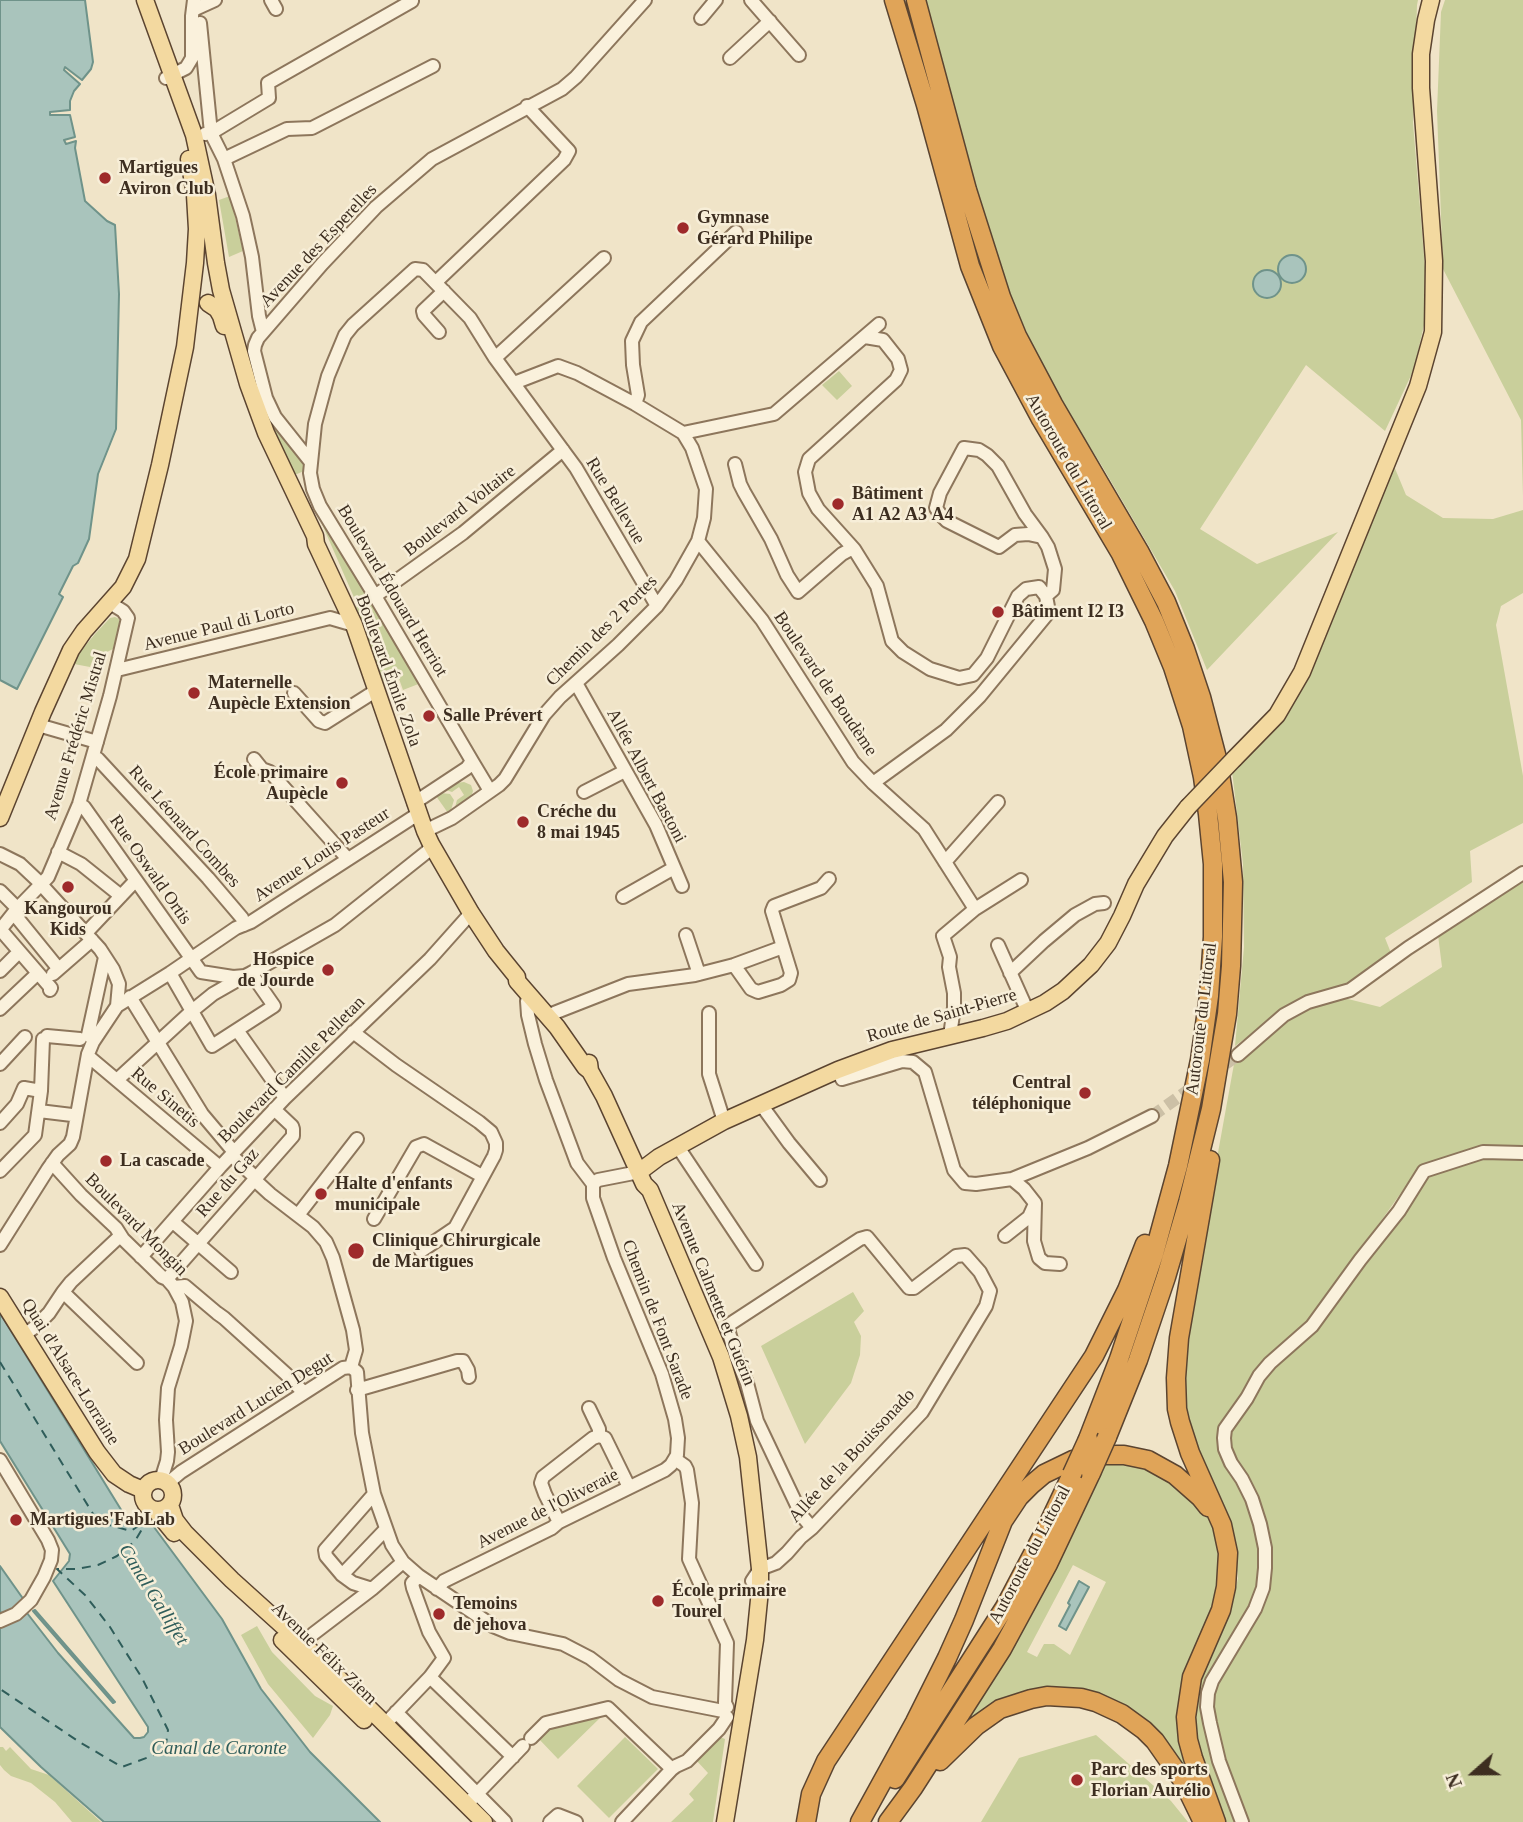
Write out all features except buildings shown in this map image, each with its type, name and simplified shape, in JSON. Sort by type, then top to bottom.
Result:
[{"type":"highway","name":"Autoroute du Littoral","points":[[894,0],[926,105],[960,236],[998,335],[1041,419],[1121,554],[1173,667],[1192,726],[1203,778],[1213,864],[1214,912],[1212,964],[1200,1060],[1178,1166],[1154,1254],[1119,1359],[1091,1472],[1048,1564],[1002,1649],[913,1788]]},
{"type":"highway","name":"Autoroute du Littoral","points":[[865,1818],[914,1752],[1005,1606],[1072,1474],[1098,1438],[1152,1322],[1188,1202],[1211,1109],[1227,1014],[1233,932],[1230,848],[1218,762],[1185,649],[1166,602],[1139,551],[1053,404],[1017,336],[1001,297],[967,190],[916,0]]},
{"type":"highway","points":[[1216,1822],[1193,1758],[1186,1717],[1192,1678],[1221,1610],[1228,1563],[1222,1525],[1184,1434],[1177,1409],[1176,1378],[1179,1338],[1213,1143],[1227,1014]]},
{"type":"highway","points":[[806,1822],[811,1794],[826,1761],[1094,1356],[1113,1320],[1153,1224],[1200,1060]]},
{"type":"highway","points":[[865,1818],[942,1669],[1003,1521],[1019,1497],[1044,1474],[1073,1460],[1110,1454],[1147,1460],[1175,1475],[1200,1497],[1216,1522],[1226,1559],[1226,1587]]},
{"type":"highway","points":[[888,1822],[913,1788],[976,1726],[1000,1709],[1031,1699],[1064,1696],[1109,1707],[1144,1730],[1174,1765],[1203,1822]]},
{"type":"main road","points":[[138,0],[169,77]]},
{"type":"main road","points":[[0,818],[71,650],[122,587],[137,559],[185,347],[195,264],[195,206],[189,159],[178,111],[145,0]]},
{"type":"main road","name":"Route de Saint-Pierre","points":[[636,1167],[762,1102],[838,1070],[892,1050],[983,1028],[1045,1003],[1091,965],[1108,943],[1136,884],[1165,836],[1185,811],[1276,715],[1303,673],[1418,386],[1433,332],[1434,261],[1421,88],[1421,54],[1432,0]]},
{"type":"main road","name":"Boulevard Émile Zola","points":[[169,77],[202,134],[216,263],[248,384],[266,433],[354,625],[425,831],[496,951],[517,977],[517,981],[533,995]]},
{"type":"main road","points":[[195,264],[208,303]]},
{"type":"main road","name":"Boulevard Émile Zola","points":[[208,303],[217,309],[221,316],[246,398],[262,438],[309,538],[316,544]]},
{"type":"main road","points":[[185,347],[201,306],[216,304],[222,309],[248,384]]},
{"type":"main road","name":"Avenue Calmette et Guérin","points":[[533,995],[575,1038],[589,1064],[710,1342],[736,1420],[743,1455],[756,1575],[755,1640],[730,1718],[717,1822]]},
{"type":"main road","name":"Quai d'Alsace-Lorraine","points":[[0,1297],[103,1461],[121,1479],[143,1490]]},
{"type":"main road","points":[[169,1479],[173,1496],[163,1508],[148,1507],[143,1490],[148,1483],[169,1479]]},
{"type":"main road","name":"Avenue Félix Ziem","points":[[163,1508],[232,1580],[315,1656],[320,1654],[330,1659],[378,1705],[471,1799],[484,1822]]},
{"type":"main road","name":"Avenue Félix Ziem","points":[[163,1508],[183,1542],[468,1822]]},
{"type":"main road","name":"Avenue Calmette et Guérin","points":[[725,1822],[730,1718]]},
{"type":"street","points":[[169,77],[187,68],[192,58],[194,5],[215,0]]},
{"type":"street","name":"Avenue des Esperelles","points":[[310,467],[275,417],[266,398],[254,351],[258,338],[376,207],[432,159],[562,89],[645,0]]},
{"type":"street","points":[[701,18],[716,0]]},
{"type":"street","points":[[751,0],[799,55]]},
{"type":"street","points":[[202,134],[269,98],[268,83],[412,1]]},
{"type":"street","points":[[730,58],[770,21]]},
{"type":"street","points":[[200,23],[202,134],[224,159],[243,216],[263,332]]},
{"type":"street","points":[[224,159],[287,128],[312,128],[433,66]]},
{"type":"street","points":[[439,332],[423,311],[440,286],[564,160],[569,151],[527,106]]},
{"type":"street","points":[[635,404],[638,395],[632,341],[641,323],[736,232]]},
{"type":"street","points":[[495,358],[604,258]]},
{"type":"street","points":[[288,481],[310,467],[315,424],[328,376],[345,335],[415,269],[423,270],[440,286]]},
{"type":"street","name":"Rue Bellevue","points":[[440,286],[470,318],[495,358],[576,468],[657,606]]},
{"type":"street","points":[[514,383],[558,366],[635,404],[682,433],[774,414],[879,324]]},
{"type":"street","points":[[865,337],[883,340],[898,359],[901,370],[896,380],[808,459],[805,472],[808,493],[818,509],[853,548],[877,586],[892,641],[903,652],[930,669],[958,678],[974,675],[987,658],[1018,596],[1026,589],[1039,587],[1046,596],[1049,612],[980,696],[946,730],[873,783]]},
{"type":"street","points":[[525,398],[538,373]]},
{"type":"street","name":"Chemin des 2 Portes","points":[[425,831],[452,818],[499,785],[509,774],[544,715],[657,606],[676,580],[698,541],[704,518],[706,489],[692,448],[682,433]]},
{"type":"street","points":[[1042,537],[1015,535],[999,547],[947,521],[940,514],[936,508],[940,493],[964,448],[979,450],[998,466],[1025,514],[1042,537],[1048,547],[1055,569],[1053,590],[1046,596]]},
{"type":"street","name":"Boulevard Voltaire","points":[[375,596],[463,533],[563,450]]},
{"type":"street","points":[[735,464],[744,492],[797,592],[853,548]]},
{"type":"street","name":"Boulevard Édouard Herriot","points":[[310,467],[313,489],[320,506],[488,792]]},
{"type":"street","points":[[305,515],[320,506]]},
{"type":"street","name":"Boulevard de Boudème","points":[[698,541],[762,620],[853,762],[924,829],[975,909]]},
{"type":"street","points":[[330,618],[343,599]]},
{"type":"street","name":"Avenue Frédéric Mistral","points":[[0,929],[48,877],[79,804],[117,670],[128,618],[123,611],[110,603]]},
{"type":"street","name":"Avenue Paul di Lorto","points":[[117,670],[330,618],[354,625]]},
{"type":"street","name":"Allée Albert Bastoni","points":[[576,683],[656,825],[682,886]]},
{"type":"street","points":[[294,693],[319,721],[324,723],[377,690]]},
{"type":"street","points":[[38,725],[97,742]]},
{"type":"street","name":"Rue Léonard Combes","points":[[93,756],[208,878],[242,918],[244,925]]},
{"type":"street","points":[[254,759],[262,769],[270,772],[347,858]]},
{"type":"street","name":"Avenue Louis Pasteur","points":[[117,1006],[347,858],[470,765]]},
{"type":"street","points":[[584,792],[625,771]]},
{"type":"street","points":[[945,862],[998,802]]},
{"type":"street","name":"Rue Oswald Ortis","points":[[79,804],[85,807],[204,974],[214,994]]},
{"type":"street","points":[[204,974],[236,978],[251,973],[335,925],[433,847]]},
{"type":"street","points":[[58,852],[81,864],[121,895]]},
{"type":"street","points":[[0,854],[20,864],[41,884],[105,957],[118,984],[117,1006],[87,1038],[45,1038],[36,1129],[32,1139],[0,1171]]},
{"type":"street","points":[[623,897],[674,868]]},
{"type":"street","points":[[1238,1055],[1284,1015],[1308,1002],[1350,990],[1408,948],[1523,873]]},
{"type":"street","points":[[734,965],[754,991],[781,985],[789,980],[791,973],[772,911],[774,906],[821,888],[829,878]]},
{"type":"street","points":[[0,1009],[44,982],[89,937],[136,880]]},
{"type":"street","points":[[950,1036],[954,993],[950,957],[943,936],[975,909],[1021,880]]},
{"type":"street","points":[[0,891],[15,906],[19,920],[58,968]]},
{"type":"street","points":[[1010,973],[1076,915],[1095,904],[1104,903]]},
{"type":"street","name":"Boulevard Camille Pelletan","points":[[141,1257],[285,1098],[430,959],[471,912]]},
{"type":"street","points":[[0,929],[44,982]]},
{"type":"street","points":[[686,935],[699,974]]},
{"type":"street","points":[[998,945],[1028,1012]]},
{"type":"street","points":[[551,1015],[628,984],[699,974],[734,965],[783,947]]},
{"type":"street","points":[[0,971],[19,952]]},
{"type":"street","points":[[0,1245],[52,1163],[74,1137],[87,1038],[105,957]]},
{"type":"street","points":[[170,973],[212,1046],[274,1006],[251,973]]},
{"type":"street","points":[[117,1080],[192,1011],[236,978]]},
{"type":"street","name":"Chemin de Font Sarade","points":[[533,995],[527,1001],[528,1015],[546,1080],[577,1163],[593,1185],[593,1198],[620,1272],[654,1352],[675,1419],[678,1449],[675,1459],[685,1466],[690,1492],[692,1513],[689,1549],[692,1568],[727,1643],[725,1703],[730,1718]]},
{"type":"street","points":[[130,997],[202,1114],[232,1154],[258,1183],[313,1227],[326,1242],[353,1330],[356,1350],[351,1367],[357,1372],[362,1433],[374,1493],[392,1545],[403,1562],[419,1577],[493,1626],[510,1633],[563,1644],[590,1658],[619,1680],[652,1697],[730,1718],[687,1761],[672,1769],[622,1822]]},
{"type":"street","points":[[709,1013],[709,1073],[724,1121]]},
{"type":"street","points":[[237,1030],[285,1098]]},
{"type":"street","points":[[353,1032],[491,1132],[496,1143],[496,1150],[455,1228],[421,1251]]},
{"type":"street","points":[[0,1064],[24,1037]]},
{"type":"street","points":[[68,1146],[86,1054]]},
{"type":"street","name":"Rue Sinetis","points":[[86,1054],[220,1167]]},
{"type":"street","points":[[838,1070],[842,1079],[902,1061],[913,1062],[925,1072],[954,1170],[965,1183],[1012,1179],[1088,1148],[1152,1116]]},
{"type":"street","points":[[0,1123],[17,1104],[24,1088],[41,1091]]},
{"type":"street","points":[[762,1102],[789,1143],[820,1180]]},
{"type":"street","name":"Rue du Gaz","points":[[171,1283],[198,1245],[294,1133],[292,1126],[274,1110]]},
{"type":"street","points":[[39,1111],[72,1115]]},
{"type":"street","points":[[299,1215],[357,1139]]},
{"type":"street","points":[[374,1219],[416,1147],[424,1144],[482,1176]]},
{"type":"street","points":[[678,1147],[756,1264]]},
{"type":"street","points":[[1242,1822],[1216,1748],[1209,1715],[1208,1693],[1212,1681],[1255,1609],[1263,1588],[1265,1548],[1261,1524],[1252,1499],[1224,1449],[1225,1429],[1265,1370],[1312,1326],[1398,1211],[1424,1171],[1483,1152],[1523,1153]]},
{"type":"street","name":"Boulevard Mongin","points":[[52,1163],[116,1228],[120,1236],[171,1283],[182,1302],[186,1321],[166,1405],[169,1479]]},
{"type":"street","points":[[593,1185],[598,1180],[617,1177],[636,1167]]},
{"type":"street","points":[[617,1177],[636,1167]]},
{"type":"street","points":[[1012,1179],[1035,1203],[1034,1241],[1039,1258],[1045,1263],[1060,1264]]},
{"type":"street","points":[[1005,1236],[1029,1217],[1034,1206]]},
{"type":"street","points":[[173,1222],[231,1272]]},
{"type":"street","points":[[24,1335],[49,1313],[71,1282],[120,1236]]},
{"type":"street","name":"Allée de la Bouissonado","points":[[756,1575],[776,1563],[811,1528],[922,1412],[986,1306],[990,1292],[980,1272],[965,1255],[956,1256],[914,1288],[909,1288],[867,1237],[730,1324],[736,1357],[747,1383],[757,1421],[802,1516],[811,1528]]},
{"type":"street","points":[[171,1283],[186,1286],[276,1364],[304,1393]]},
{"type":"street","points":[[63,1293],[137,1363]]},
{"type":"street","points":[[357,1390],[457,1361],[463,1361],[468,1377]]},
{"type":"street","name":"Boulevard Lucien Degut","points":[[169,1479],[343,1368],[351,1367]]},
{"type":"street","points":[[589,1408],[599,1429],[599,1436]]},
{"type":"street","points":[[559,1522],[542,1488],[543,1477],[593,1438],[605,1438],[629,1487]]},
{"type":"street","name":"Avenue de l'Oliveraie","points":[[437,1589],[444,1581],[664,1470],[675,1459]]},
{"type":"street","points":[[0,1460],[52,1550],[41,1585],[31,1600],[16,1614],[0,1620]]},
{"type":"street","points":[[372,1589],[353,1583],[342,1574],[326,1556],[325,1549],[374,1493]]},
{"type":"street","points":[[342,1574],[386,1529]]},
{"type":"street","points":[[313,1634],[403,1562]]},
{"type":"street","points":[[389,1719],[430,1677],[444,1658],[429,1632],[413,1588],[412,1583],[419,1577]]},
{"type":"street","points":[[430,1677],[513,1756]]},
{"type":"street","points":[[471,1799],[546,1723],[608,1709],[672,1769]]},
{"type":"street","name":"Avenue Félix Ziem","points":[[471,1799],[505,1822]]},
{"type":"street","points":[[550,1822],[558,1815],[576,1822]]},
{"type":"green space","points":[[925,0],[1418,0],[1413,123],[1425,268],[1424,325],[1414,369],[1385,431],[1306,365],[1200,529],[1257,564],[1338,532],[1207,670],[1175,591],[1102,466],[1051,386],[1013,302],[984,215]]},
{"type":"green space","points":[[1445,0],[1523,0],[1523,496],[1521,420],[1443,269],[1437,111],[1441,12]]},
{"type":"green space","points":[[230,196],[243,251],[229,257],[219,200]]},
{"type":"green space","points":[[251,363],[307,465],[304,471],[290,475],[247,366]]},
{"type":"green space","points":[[839,371],[852,386],[837,400],[822,385]]},
{"type":"green space","points":[[1394,466],[1406,495],[1443,518],[1493,519],[1523,510],[1523,593],[1501,606],[1496,625],[1523,776],[1523,823],[1470,851],[1472,882],[1385,938],[1391,953],[1348,985],[1293,1003],[1235,1046],[1244,947],[1243,864],[1232,771],[1266,738],[1297,695],[1321,649]]},
{"type":"green space","points":[[324,521],[370,596],[356,602],[322,524]]},
{"type":"green space","points":[[371,600],[421,683],[403,690],[398,676],[383,681],[356,607]]},
{"type":"green space","points":[[110,618],[119,619],[119,625],[113,649],[93,659],[90,667],[74,664],[95,634]]},
{"type":"green space","points":[[464,782],[471,785],[472,794],[469,800],[454,811],[457,800],[464,795],[459,787],[452,792],[443,789]]},
{"type":"green space","points":[[441,793],[450,794],[454,800],[448,813],[436,796]]},
{"type":"green space","points":[[1523,881],[1523,1150],[1480,1146],[1424,1164],[1304,1329],[1259,1370],[1219,1439],[1255,1516],[1261,1550],[1260,1584],[1252,1606],[1205,1696],[1238,1822],[1224,1822],[1202,1768],[1194,1732],[1194,1702],[1203,1672],[1233,1601],[1238,1578],[1235,1554],[1195,1454],[1181,1389],[1186,1330],[1234,1064],[1287,1021],[1310,1008],[1344,998],[1380,1007],[1442,967],[1438,935]]},
{"type":"green space","points":[[1499,1157],[1523,1160],[1523,1822],[1249,1822],[1227,1771],[1212,1716],[1211,1696],[1218,1678],[1265,1598],[1271,1574],[1269,1533],[1255,1491],[1234,1458],[1227,1433],[1264,1375],[1312,1331],[1422,1180],[1434,1172],[1458,1164]]},
{"type":"green space","points":[[853,1292],[864,1311],[854,1322],[861,1336],[860,1355],[851,1383],[805,1444],[761,1346]]},
{"type":"green space","points":[[1108,1460],[1126,1461],[1166,1476],[1202,1508],[1213,1526],[1220,1549],[1219,1596],[1188,1671],[1198,1789],[1165,1745],[1070,1691],[966,1724],[1037,1605]],"holes":[[[1073,1565],[1106,1582],[1070,1655],[1054,1644],[1044,1644],[1037,1657],[1027,1652]]]},
{"type":"green space","points":[[257,1626],[272,1652],[315,1696],[333,1706],[330,1715],[313,1738],[268,1684],[241,1635]]},
{"type":"green space","points":[[602,1716],[558,1759],[538,1738],[548,1727]]},
{"type":"green space","name":"Parc des sports Florian Aurélio","points":[[1096,1735],[1171,1801],[1188,1822],[981,1822],[1019,1758]]},
{"type":"green space","points":[[625,1737],[658,1769],[609,1818],[577,1786]]},
{"type":"green space","points":[[720,1737],[725,1739],[713,1822],[671,1822],[694,1800],[689,1794],[708,1773],[696,1760]]},
{"type":"green space","points":[[0,1747],[6,1751],[10,1747],[31,1769],[49,1775],[101,1822],[72,1822],[55,1802],[31,1783],[11,1776],[4,1770],[0,1765]]},
{"type":"water","points":[[0,0],[85,0],[93,62],[91,69],[82,80],[65,67],[64,70],[80,84],[70,101],[70,110],[50,112],[50,115],[70,115],[75,137],[64,140],[66,144],[76,141],[85,201],[115,225],[119,294],[116,429],[98,474],[89,539],[59,594],[63,597],[17,689],[0,680]]},
{"type":"water","points":[[1292,255],[1302,259],[1306,269],[1302,279],[1292,283],[1282,279],[1278,269],[1282,259]]},
{"type":"water","points":[[1267,270],[1277,274],[1281,284],[1277,294],[1267,298],[1257,294],[1253,284],[1257,274]]},
{"type":"water","name":"Canal de Caronte","points":[[0,1313],[128,1521],[148,1519],[222,1619],[261,1689],[310,1752],[380,1822],[104,1822],[0,1727],[0,1628],[27,1613],[58,1653],[134,1738],[144,1737],[148,1732],[148,1727],[53,1581],[69,1561],[70,1554],[0,1441]]},
{"type":"water","points":[[0,1566],[24,1600],[5,1614],[0,1612]]},
{"type":"water","points":[[1079,1581],[1089,1587],[1066,1630],[1059,1626]]},
{"type":"water","points":[[35,1610],[115,1702],[113,1703],[33,1611]]},
{"type":"ferry route","points":[[0,1362],[98,1522],[131,1531],[148,1519],[135,1541],[117,1556],[98,1565],[57,1569],[85,1595],[110,1627],[142,1678],[168,1730],[165,1751],[122,1767],[0,1689]]},
{"type":"tunnel","points":[[1152,1116],[1238,1055]]},
{"type":"place","name":"Martigues Aviron Club","points":[[105,178]]},
{"type":"place","name":"Gymnase Gérard Philipe","points":[[683,228]]},
{"type":"place","name":"Bâtiment A1 A2 A3 A4","points":[[838,504]]},
{"type":"place","name":"Bâtiment I2 I3","points":[[998,612]]},
{"type":"place","name":"Maternelle Aupècle Extension","points":[[194,693]]},
{"type":"place","name":"Salle Prévert","points":[[429,716]]},
{"type":"place","name":"École primaire Aupècle","points":[[342,783]]},
{"type":"place","name":"Créche du 8 mai 1945","points":[[523,822]]},
{"type":"place","name":"Kangourou Kids","points":[[68,887]]},
{"type":"place","name":"Hospice de Jourde","points":[[328,970]]},
{"type":"place","name":"Central téléphonique","points":[[1085,1093]]},
{"type":"place","name":"La cascade","points":[[106,1161]]},
{"type":"place","name":"Halte d'enfants municipale","points":[[321,1194]]},
{"type":"place","name":"Clinique Chirurgicale de Martigues","points":[[356,1251]]},
{"type":"place","name":"Martigues'FabLab","points":[[16,1520]]},
{"type":"place","name":"École primaire Tourel","points":[[658,1601]]},
{"type":"place","name":"Temoins de jehova","points":[[439,1614]]},
{"type":"place","name":"Parc des sports Florian Aurélio","points":[[1077,1780]]},
{"type":"water label","name":"Canal Galliffet","points":[[153,1595]]}]
